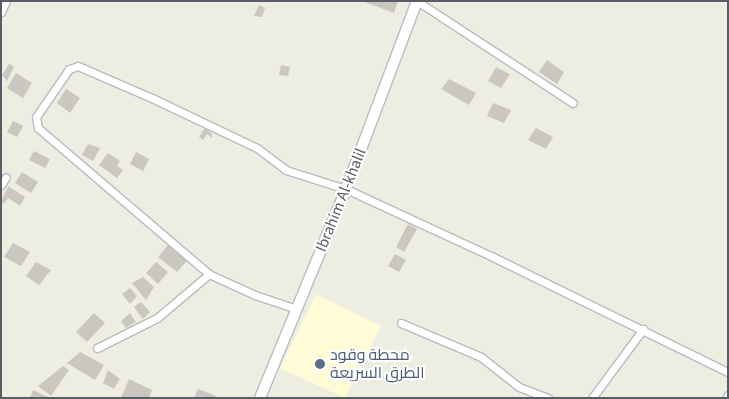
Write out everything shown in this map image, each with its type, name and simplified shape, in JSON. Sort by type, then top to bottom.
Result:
[{"type":"street","points":[[1,12],[6,1]]},
{"type":"street","points":[[417,1],[573,103]]},
{"type":"street","name":"Ibrahim Al-khalil","points":[[260,398],[346,189],[417,1]]},
{"type":"street","points":[[297,309],[255,295],[209,274],[38,128],[36,117],[69,69],[78,66],[144,94],[257,148],[286,170],[346,189],[643,329],[728,372]]},
{"type":"street","points":[[1,185],[6,177]]},
{"type":"street","points":[[97,348],[157,318],[209,274]]},
{"type":"street","points":[[401,323],[481,356],[519,387],[548,398]]},
{"type":"street","points":[[592,398],[643,329]]},
{"type":"shaded area","points":[[316,294],[381,326],[345,398],[280,368]]},
{"type":"building","points":[[362,1],[398,1],[394,13]]},
{"type":"building","points":[[259,5],[265,8],[262,17],[254,16]]},
{"type":"building","points":[[547,60],[564,72],[557,84],[539,72]]},
{"type":"building","points":[[9,64],[14,67],[7,81],[2,75]]},
{"type":"building","points":[[281,65],[290,67],[288,76],[279,75]]},
{"type":"building","points":[[496,67],[510,74],[501,88],[488,81]]},
{"type":"building","points":[[16,73],[32,83],[23,98],[7,88]]},
{"type":"building","points":[[449,79],[476,93],[469,105],[441,89]]},
{"type":"building","points":[[66,89],[80,98],[70,113],[57,103]]},
{"type":"building","points":[[493,103],[511,110],[504,123],[487,116]]},
{"type":"building","points":[[13,121],[23,126],[17,137],[7,132]]},
{"type":"building","points":[[205,128],[212,134],[212,138],[207,134],[203,140],[199,137]]},
{"type":"building","points":[[536,128],[553,137],[546,149],[528,140]]},
{"type":"building","points":[[88,144],[100,148],[93,161],[82,155]]},
{"type":"building","points":[[34,151],[50,159],[45,168],[29,160]]},
{"type":"building","points":[[136,152],[149,159],[143,171],[130,164]]},
{"type":"building","points":[[108,153],[120,161],[117,166],[123,170],[117,178],[99,165]]},
{"type":"building","points":[[22,172],[38,182],[31,193],[15,183]]},
{"type":"building","points":[[8,186],[25,197],[20,206],[8,198],[4,204],[1,202]]},
{"type":"building","points":[[408,224],[417,229],[404,252],[396,247]]},
{"type":"building","points":[[13,243],[30,252],[21,266],[4,257]]},
{"type":"building","points":[[168,245],[187,261],[177,272],[158,257]]},
{"type":"building","points":[[395,254],[406,260],[399,272],[388,266]]},
{"type":"building","points":[[36,262],[51,270],[39,285],[26,276]]},
{"type":"building","points":[[156,262],[168,272],[158,284],[146,273]]},
{"type":"building","points":[[143,277],[154,287],[146,300],[132,283]]},
{"type":"building","points":[[130,288],[137,296],[130,304],[122,294]]},
{"type":"building","points":[[141,302],[150,312],[143,319],[134,307]]},
{"type":"building","points":[[94,313],[105,323],[87,342],[76,332]]},
{"type":"building","points":[[130,313],[136,322],[126,328],[121,321]]},
{"type":"building","points":[[80,352],[104,365],[95,380],[67,363]]},
{"type":"building","points":[[63,366],[69,370],[51,396],[38,386]]},
{"type":"building","points":[[108,370],[120,379],[114,389],[103,383]]},
{"type":"building","points":[[129,379],[152,390],[149,398],[121,398]]},
{"type":"building","points":[[198,389],[216,396],[216,398],[194,398]]},
{"type":"building","points":[[33,390],[50,398],[30,398]]},
{"type":"place","name":"محطة وقود الطرق السريعة","points":[[320,364]]}]
